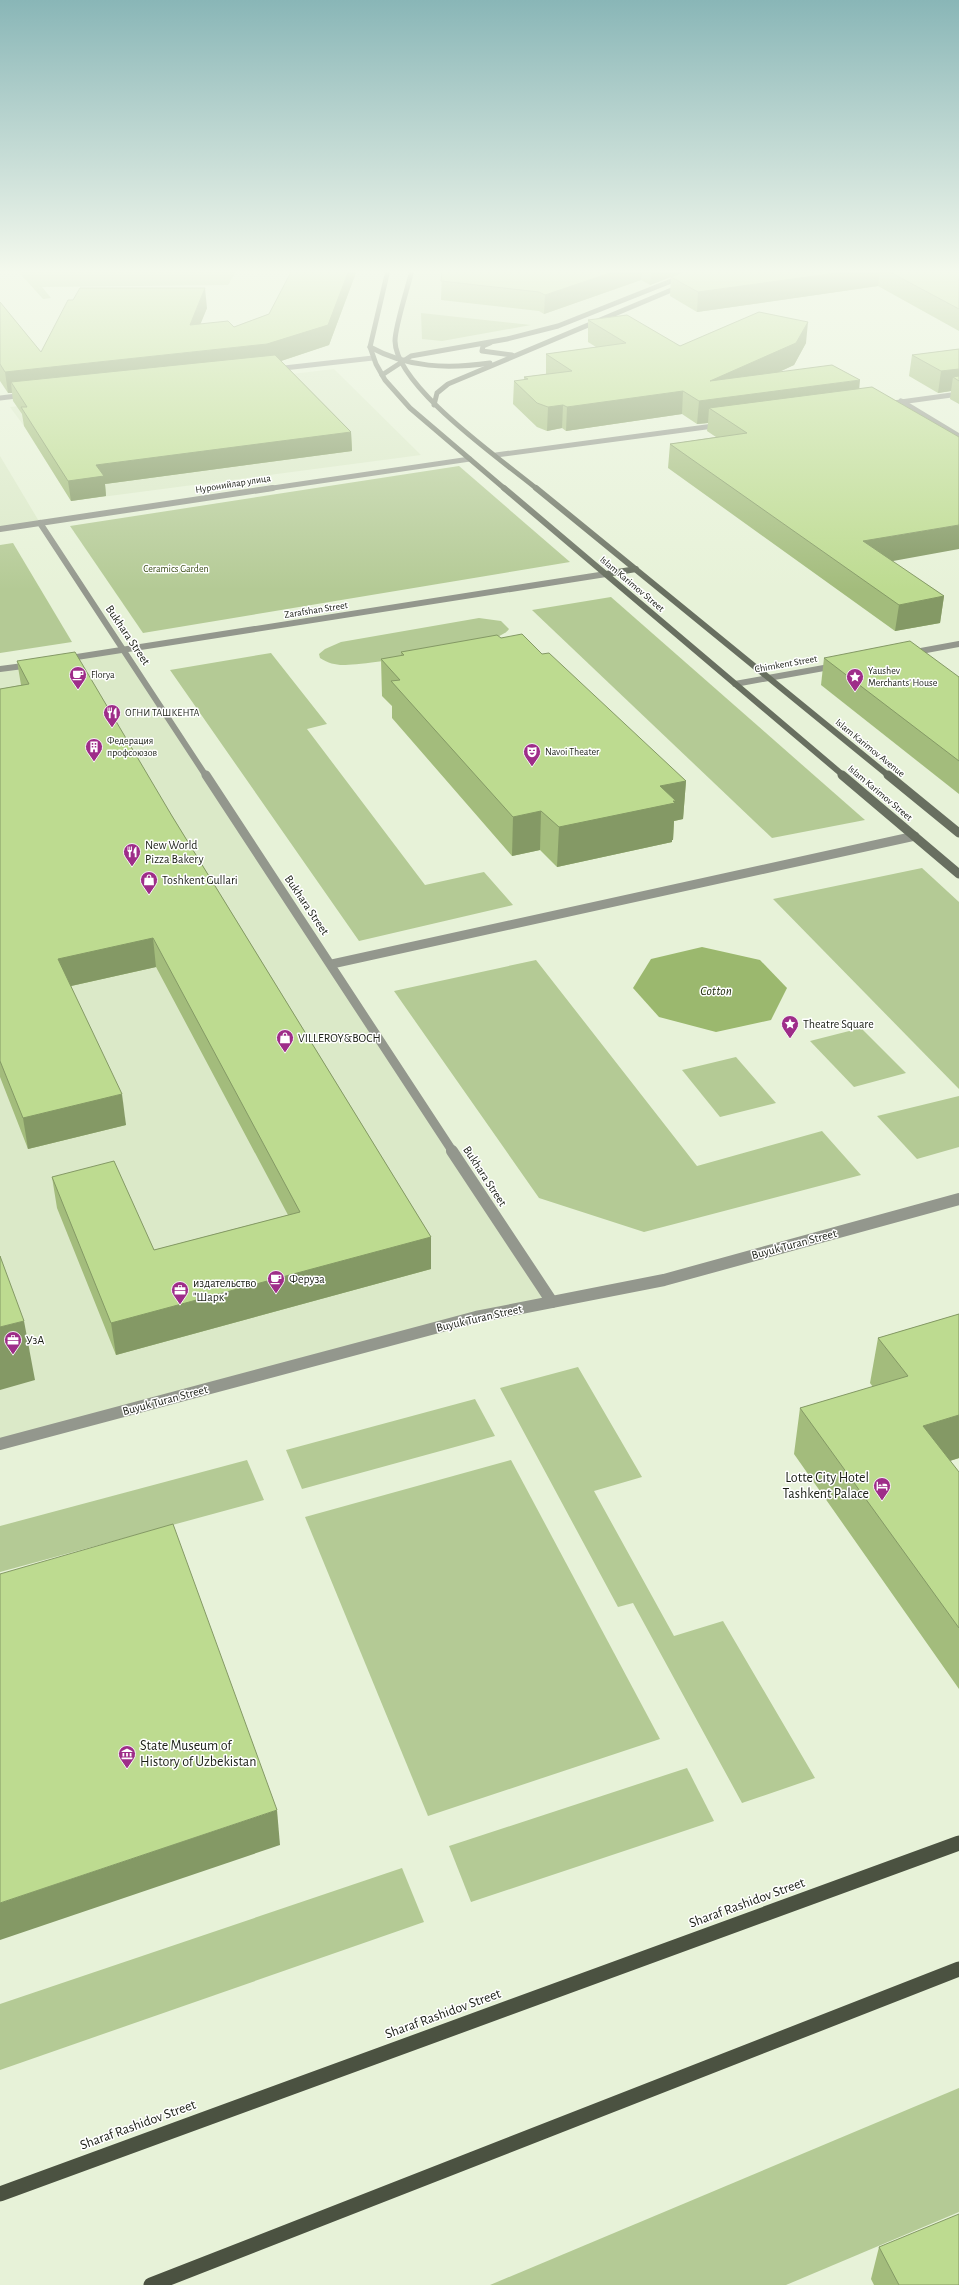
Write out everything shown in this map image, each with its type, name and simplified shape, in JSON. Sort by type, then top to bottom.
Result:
[{"type":"main road","name":"Islam Karimov Street","points":[[383,377],[408,405],[470,459],[959,874]]},
{"type":"main road","points":[[410,377],[434,405]]},
{"type":"main road","points":[[434,405],[437,393],[444,387],[467,377]]},
{"type":"main road","name":"Islam Karimov Street","points":[[434,405],[769,678]]},
{"type":"main road","name":"Zarafshan Street","points":[[606,574],[636,569]]},
{"type":"main road","name":"Islam Karimov Avenue","points":[[769,678],[959,833]]},
{"type":"main road","points":[[0,2194],[959,1843]]},
{"type":"main road","points":[[151,2285],[959,1969]]},
{"type":"street","points":[[0,398],[31,394]]},
{"type":"street","points":[[880,404],[959,394]]},
{"type":"street","points":[[901,402],[959,436]]},
{"type":"street","points":[[496,455],[727,424]]},
{"type":"street","name":"Нуронийлар улица","points":[[0,529],[470,459]]},
{"type":"street","name":"Bukhara Street","points":[[40,523],[332,964],[552,1302]]},
{"type":"street","name":"Zarafshan Street","points":[[56,661],[606,574]]},
{"type":"street","points":[[904,654],[959,644]]},
{"type":"street","points":[[0,669],[40,663]]},
{"type":"street","name":"Chimkent Street","points":[[735,684],[844,664]]},
{"type":"street","points":[[332,964],[915,836]]},
{"type":"street","name":"Buyuk Turan Street","points":[[0,1444],[476,1317],[664,1280],[959,1199]]},
{"type":"shaded area","points":[[269,377],[342,377],[421,455],[71,501],[24,426],[10,407]]},
{"type":"shaded area","points":[[0,456],[40,523],[0,529]]},
{"type":"shaded area","points":[[123,650],[552,1302],[0,1444],[0,669]]},
{"type":"green space","name":"Ceramics Garden","points":[[459,466],[570,562],[143,633],[70,526]]},
{"type":"green space","points":[[13,543],[72,642],[0,653],[0,545]]},
{"type":"green space","points":[[611,597],[865,820],[772,838],[532,610]]},
{"type":"green space","points":[[479,618],[501,621],[509,629],[500,635],[482,642],[459,648],[377,662],[337,665],[323,660],[320,658],[319,654],[325,649],[341,642]]},
{"type":"green space","points":[[271,653],[327,724],[307,729],[425,885],[484,872],[513,905],[359,941],[170,670]]},
{"type":"green space","points":[[922,868],[959,902],[959,1089],[773,899]]},
{"type":"green space","points":[[536,960],[697,1166],[822,1131],[861,1175],[644,1232],[539,1198],[394,991]]},
{"type":"green space","points":[[861,1028],[906,1073],[854,1087],[810,1041]]},
{"type":"green space","points":[[736,1057],[776,1103],[720,1117],[682,1070]]},
{"type":"green space","points":[[959,1096],[959,1147],[917,1159],[877,1116]]},
{"type":"green space","points":[[578,1367],[642,1477],[594,1491],[674,1636],[723,1621],[815,1778],[742,1803],[633,1603],[618,1607],[500,1388]]},
{"type":"green space","points":[[475,1399],[495,1436],[302,1489],[286,1450]]},
{"type":"green space","points":[[247,1460],[264,1500],[0,1572],[0,1526]]},
{"type":"green space","points":[[511,1460],[660,1739],[428,1816],[305,1517]]},
{"type":"green space","points":[[687,1768],[714,1821],[471,1902],[449,1846]]},
{"type":"green space","points":[[402,1868],[424,1922],[0,2070],[0,2004]]},
{"type":"green space","points":[[959,2088],[959,2212],[786,2285],[490,2285]]},
{"type":"water","name":"Cotton","points":[[702,947],[760,960],[787,988],[771,1020],[716,1032],[659,1017],[633,988],[651,959]]},
{"type":"building","points":[[63,377],[296,377],[351,432],[96,465],[104,476],[68,481],[21,407],[27,407],[11,382]]},
{"type":"building","points":[[524,377],[720,377],[710,381],[743,377],[854,377],[860,380],[699,401],[683,391],[567,407],[563,405],[548,407],[537,403],[514,381],[528,379]]},
{"type":"building","points":[[953,377],[959,377],[959,381]]},
{"type":"building","points":[[872,387],[959,437],[959,525],[863,541],[944,596],[899,605],[670,444],[747,433],[709,408]]},
{"type":"building","name":"Navoi Theater","points":[[522,634],[542,654],[549,653],[686,781],[660,786],[676,801],[673,801],[675,803],[559,827],[541,811],[513,817],[391,681],[400,680],[381,659],[404,655],[401,652],[497,635],[501,638]]},
{"type":"building","points":[[910,641],[959,677],[959,761],[824,658]]},
{"type":"building","points":[[75,652],[172,816],[431,1237],[111,1323],[52,1177],[114,1161],[154,1250],[300,1212],[153,938],[58,959],[122,1094],[23,1118],[0,1061],[0,689],[29,684],[17,661]]},
{"type":"building","points":[[0,1256],[24,1321],[0,1327]]},
{"type":"building","name":"Lotte City Hotel Tashkent Palace","points":[[959,1314],[959,1415],[923,1426],[959,1472],[959,1628],[800,1408],[908,1376],[878,1338]]},
{"type":"building","name":"State Museum of History of Uzbekistan","points":[[173,1524],[277,1810],[0,1903],[0,1574]]},
{"type":"building","points":[[959,2214],[959,2285],[899,2285],[879,2247]]},
{"type":"place","name":"Florya","points":[[78,690]]},
{"type":"place","name":"Yaushev Merchants' House","points":[[855,692]]},
{"type":"place","name":"ОГНИ ТАШКЕНТА","points":[[112,728]]},
{"type":"place","name":"Федерация профсоюзов","points":[[94,762]]},
{"type":"place","name":"Navoi Theater","points":[[532,767]]},
{"type":"place","name":"New World Pizza Bakery","points":[[132,867]]},
{"type":"place","name":"Toshkent Gullari","points":[[149,895]]},
{"type":"place","name":"Theatre Square","points":[[790,1039]]},
{"type":"place","name":"VILLEROY&BOCH","points":[[285,1053]]},
{"type":"place","name":"Феруза","points":[[276,1294]]},
{"type":"place","name":"издательство \"Шарк\"","points":[[180,1305]]},
{"type":"place","name":"УзА","points":[[13,1355]]},
{"type":"place","name":"Lotte City Hotel Tashkent Palace","points":[[882,1501]]},
{"type":"place","name":"State Museum of History of Uzbekistan","points":[[127,1769]]}]
